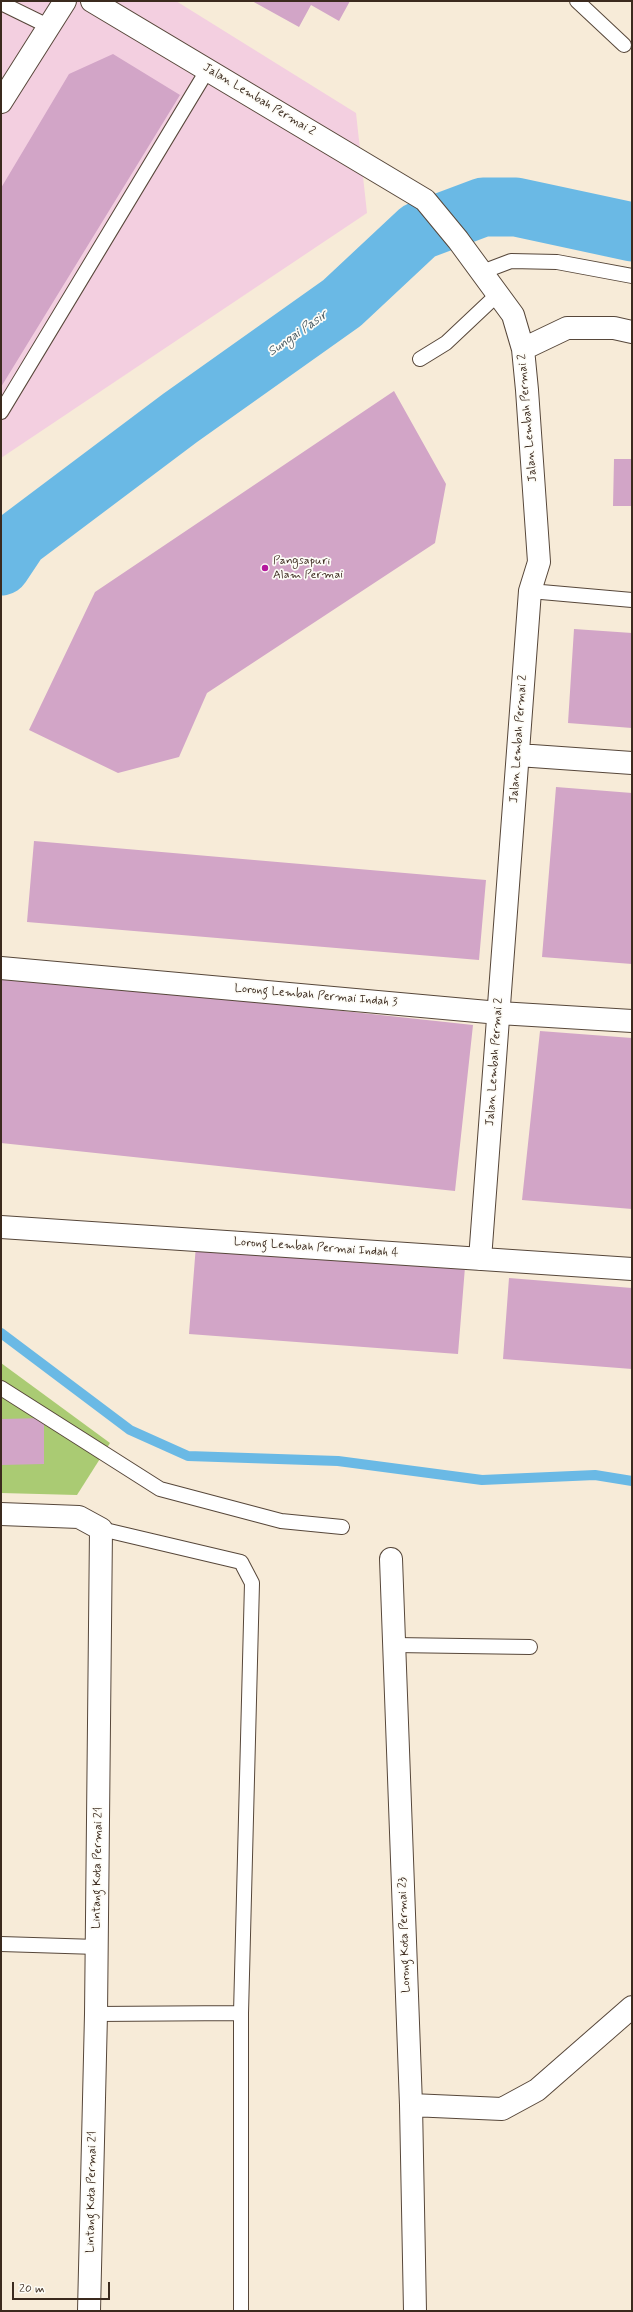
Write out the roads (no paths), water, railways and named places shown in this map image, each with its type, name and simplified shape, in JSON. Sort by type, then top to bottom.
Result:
[{"type":"street","points":[[1,102],[65,1]]},
{"type":"street","name":"Jalan Lembah Permai 2","points":[[92,1],[425,200],[458,240],[513,315],[523,349],[540,562],[530,591],[480,1259]]},
{"type":"street","points":[[523,349],[567,328],[614,328],[632,332]]},
{"type":"street","points":[[518,756],[632,763]]},
{"type":"street","name":"Lorong Lembah Permai Indah 3","points":[[1,968],[499,1013],[632,1021]]},
{"type":"street","name":"Lorong Lembah Permai Indah 4","points":[[1,1227],[632,1269]]},
{"type":"street","points":[[1,1514],[79,1517],[101,1529]]},
{"type":"street","name":"Lintang Kota Permai 21","points":[[89,2311],[96,2014],[101,1529]]},
{"type":"street","name":"Lorong Kota Permai 23","points":[[392,1559],[411,2105],[415,2311]]},
{"type":"street","points":[[411,2105],[502,2109],[537,2090],[632,2007]]},
{"type":"lane","points":[[577,1],[624,45]]},
{"type":"lane","points":[[1,3],[48,26]]},
{"type":"lane","points":[[1,412],[208,69]]},
{"type":"lane","points":[[482,272],[511,261],[557,262],[632,276]]},
{"type":"lane","points":[[420,359],[446,343],[498,294]]},
{"type":"lane","points":[[530,591],[632,600]]},
{"type":"lane","points":[[1,1388],[160,1490],[281,1521],[342,1527]]},
{"type":"lane","points":[[101,1529],[241,1562],[252,1582],[241,2013],[241,2311]]},
{"type":"lane","points":[[395,1645],[530,1648]]},
{"type":"lane","points":[[1,1944],[97,1947]]},
{"type":"lane","points":[[96,2014],[241,2013]]},
{"type":"waterway","name":"Sungai Pasir","points":[[1,566],[19,539],[180,418],[342,303],[419,231],[483,207],[516,207],[632,232]]},
{"type":"waterway","points":[[1,1333],[130,1430],[188,1456],[338,1461],[482,1480],[595,1475],[632,1481]]},
{"type":"place","name":"Pangsapuri Alam Permai","points":[[265,568]]}]
